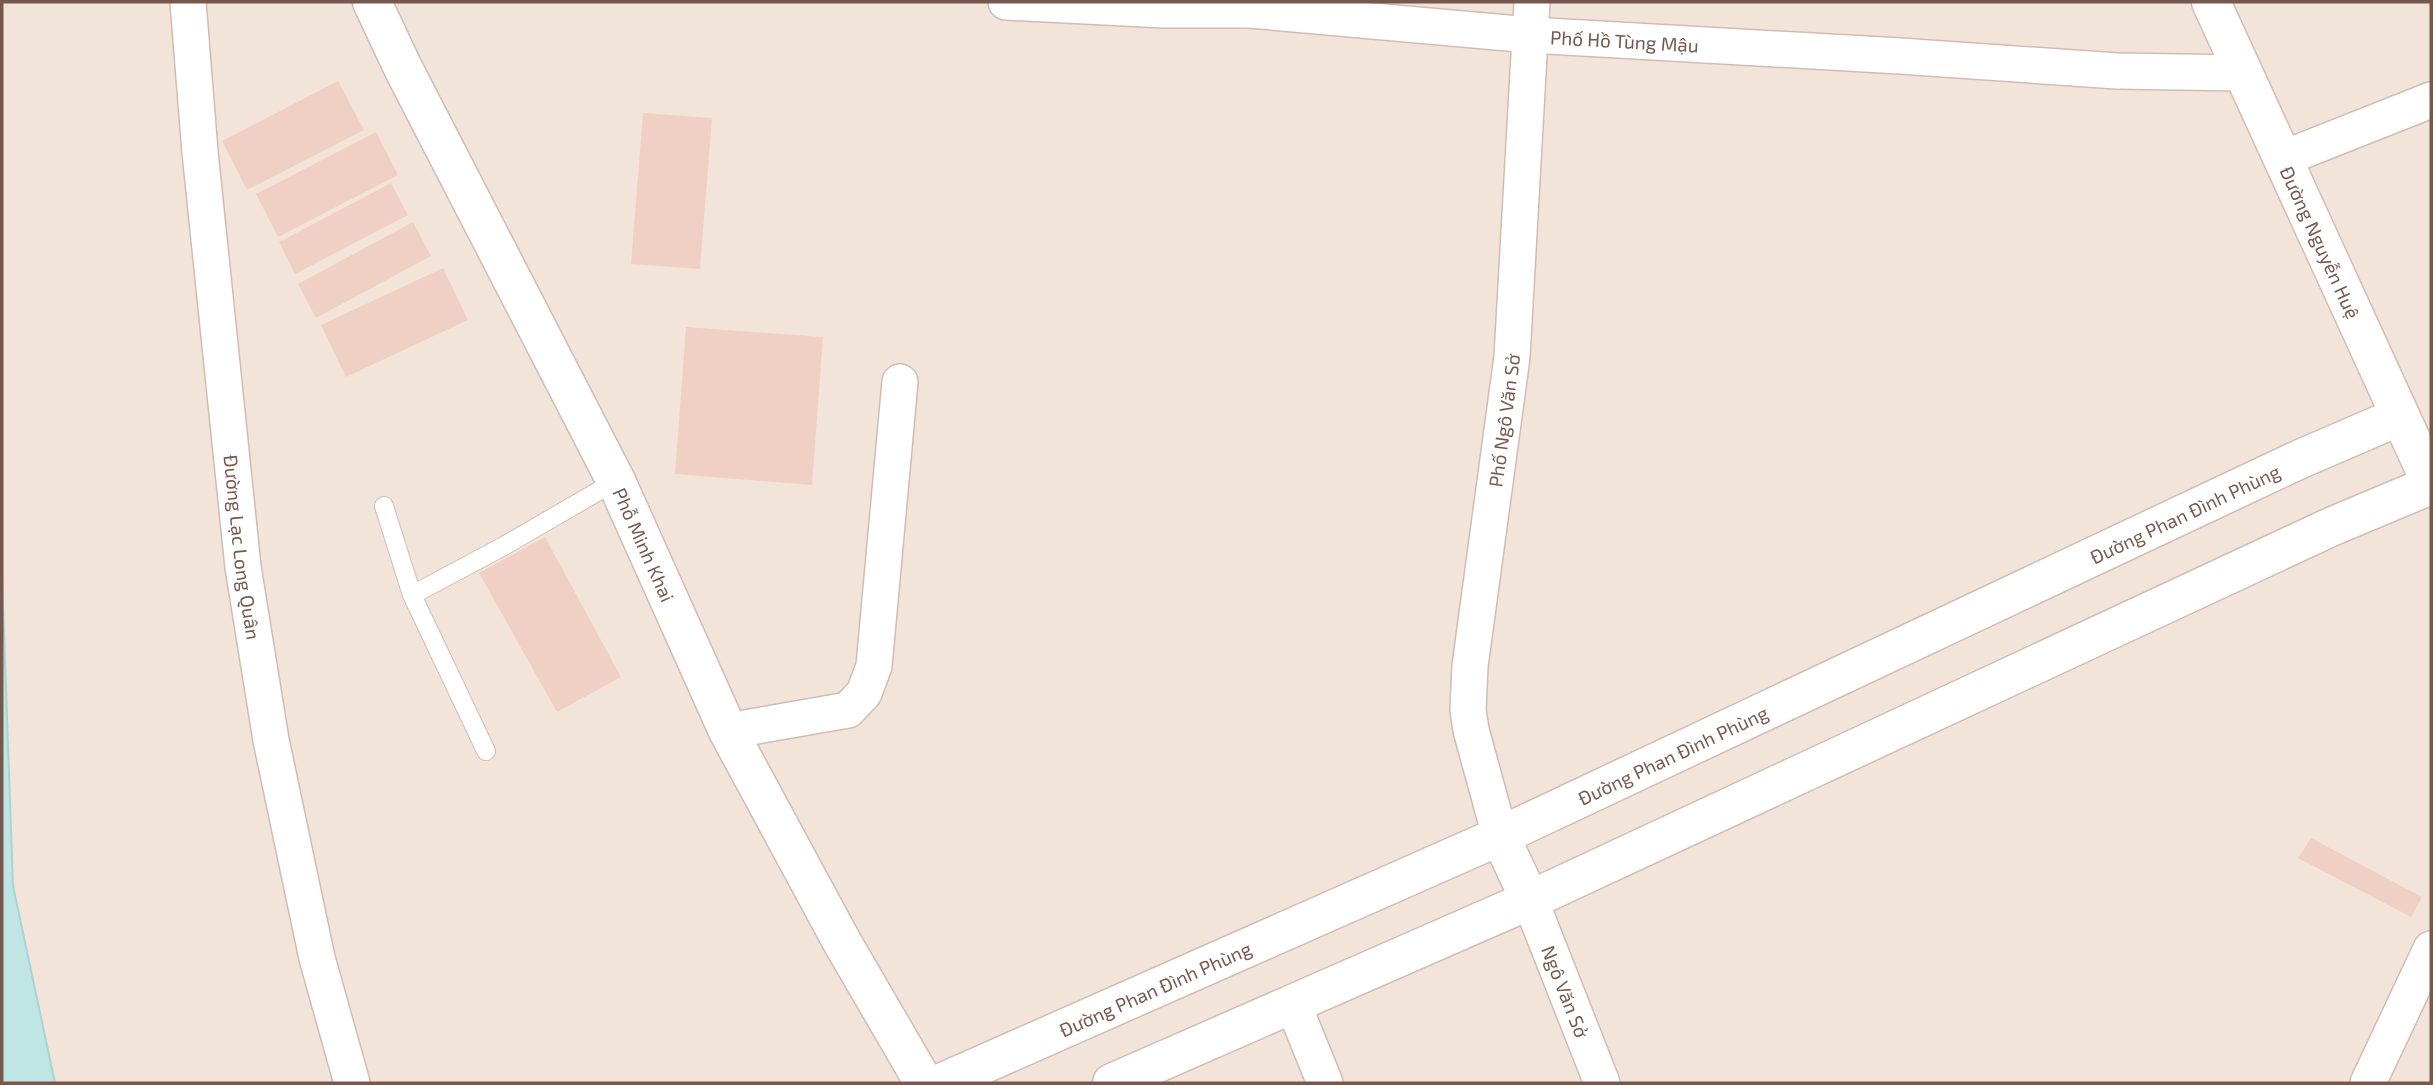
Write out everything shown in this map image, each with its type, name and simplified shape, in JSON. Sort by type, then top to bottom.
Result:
[{"type":"street","name":"Đường Lạc Long Quân","points":[[188,2],[200,152],[243,567],[271,740],[317,958],[352,1083]]},
{"type":"street","name":"Phỗ Minh Khai","points":[[372,2],[403,68],[616,481],[728,731],[842,942],[923,1083]]},
{"type":"street","name":"Phố Hồ Tùng Mậu","points":[[1006,2],[1531,18],[1900,56],[2117,71],[2243,73]]},
{"type":"street","name":"Đường Nguyễn Huệ","points":[[2211,2],[2431,484]]},
{"type":"street","name":"Phố Ngô Văn Sở","points":[[1500,836],[1471,730],[1470,666],[1512,357],[1531,18]]},
{"type":"street","points":[[2282,159],[2431,100]]},
{"type":"street","points":[[728,731],[848,710],[864,693],[874,666],[900,382]]},
{"type":"street","name":"Đường Phan Đình Phùng","points":[[941,1083],[1500,836],[2286,466],[2400,416]]},
{"type":"street","points":[[1112,1083],[1530,900],[2320,532],[2431,484]]},
{"type":"street","points":[[1500,836],[1530,900]]},
{"type":"street","name":"Ngô Văn Sở","points":[[1530,900],[1602,1083]]},
{"type":"street","points":[[2368,1083],[2431,949]]},
{"type":"street","points":[[1293,1003],[1325,1083]]},
{"type":"lane","points":[[412,596],[616,481]]},
{"type":"lane","points":[[384,506],[412,596],[486,751]]},
{"type":"shaded area","points":[[2,2],[2431,2],[2431,1083],[2,1083]]},
{"type":"water","points":[[2,577],[13,886],[55,1083],[2,1083]]},
{"type":"building","points":[[338,81],[364,130],[247,190],[222,141]]},
{"type":"building","points":[[643,113],[712,118],[700,269],[631,264]]},
{"type":"building","points":[[376,132],[398,175],[278,237],[256,194]]},
{"type":"building","points":[[391,183],[408,215],[295,274],[279,242]]},
{"type":"building","points":[[413,222],[431,256],[316,318],[298,284]]},
{"type":"building","points":[[443,268],[468,320],[346,377],[321,325]]},
{"type":"building","points":[[686,327],[823,337],[812,485],[675,474]]},
{"type":"building","points":[[545,537],[621,677],[557,712],[479,573]]},
{"type":"building","points":[[2311,838],[2422,897],[2411,917],[2298,858]]}]
